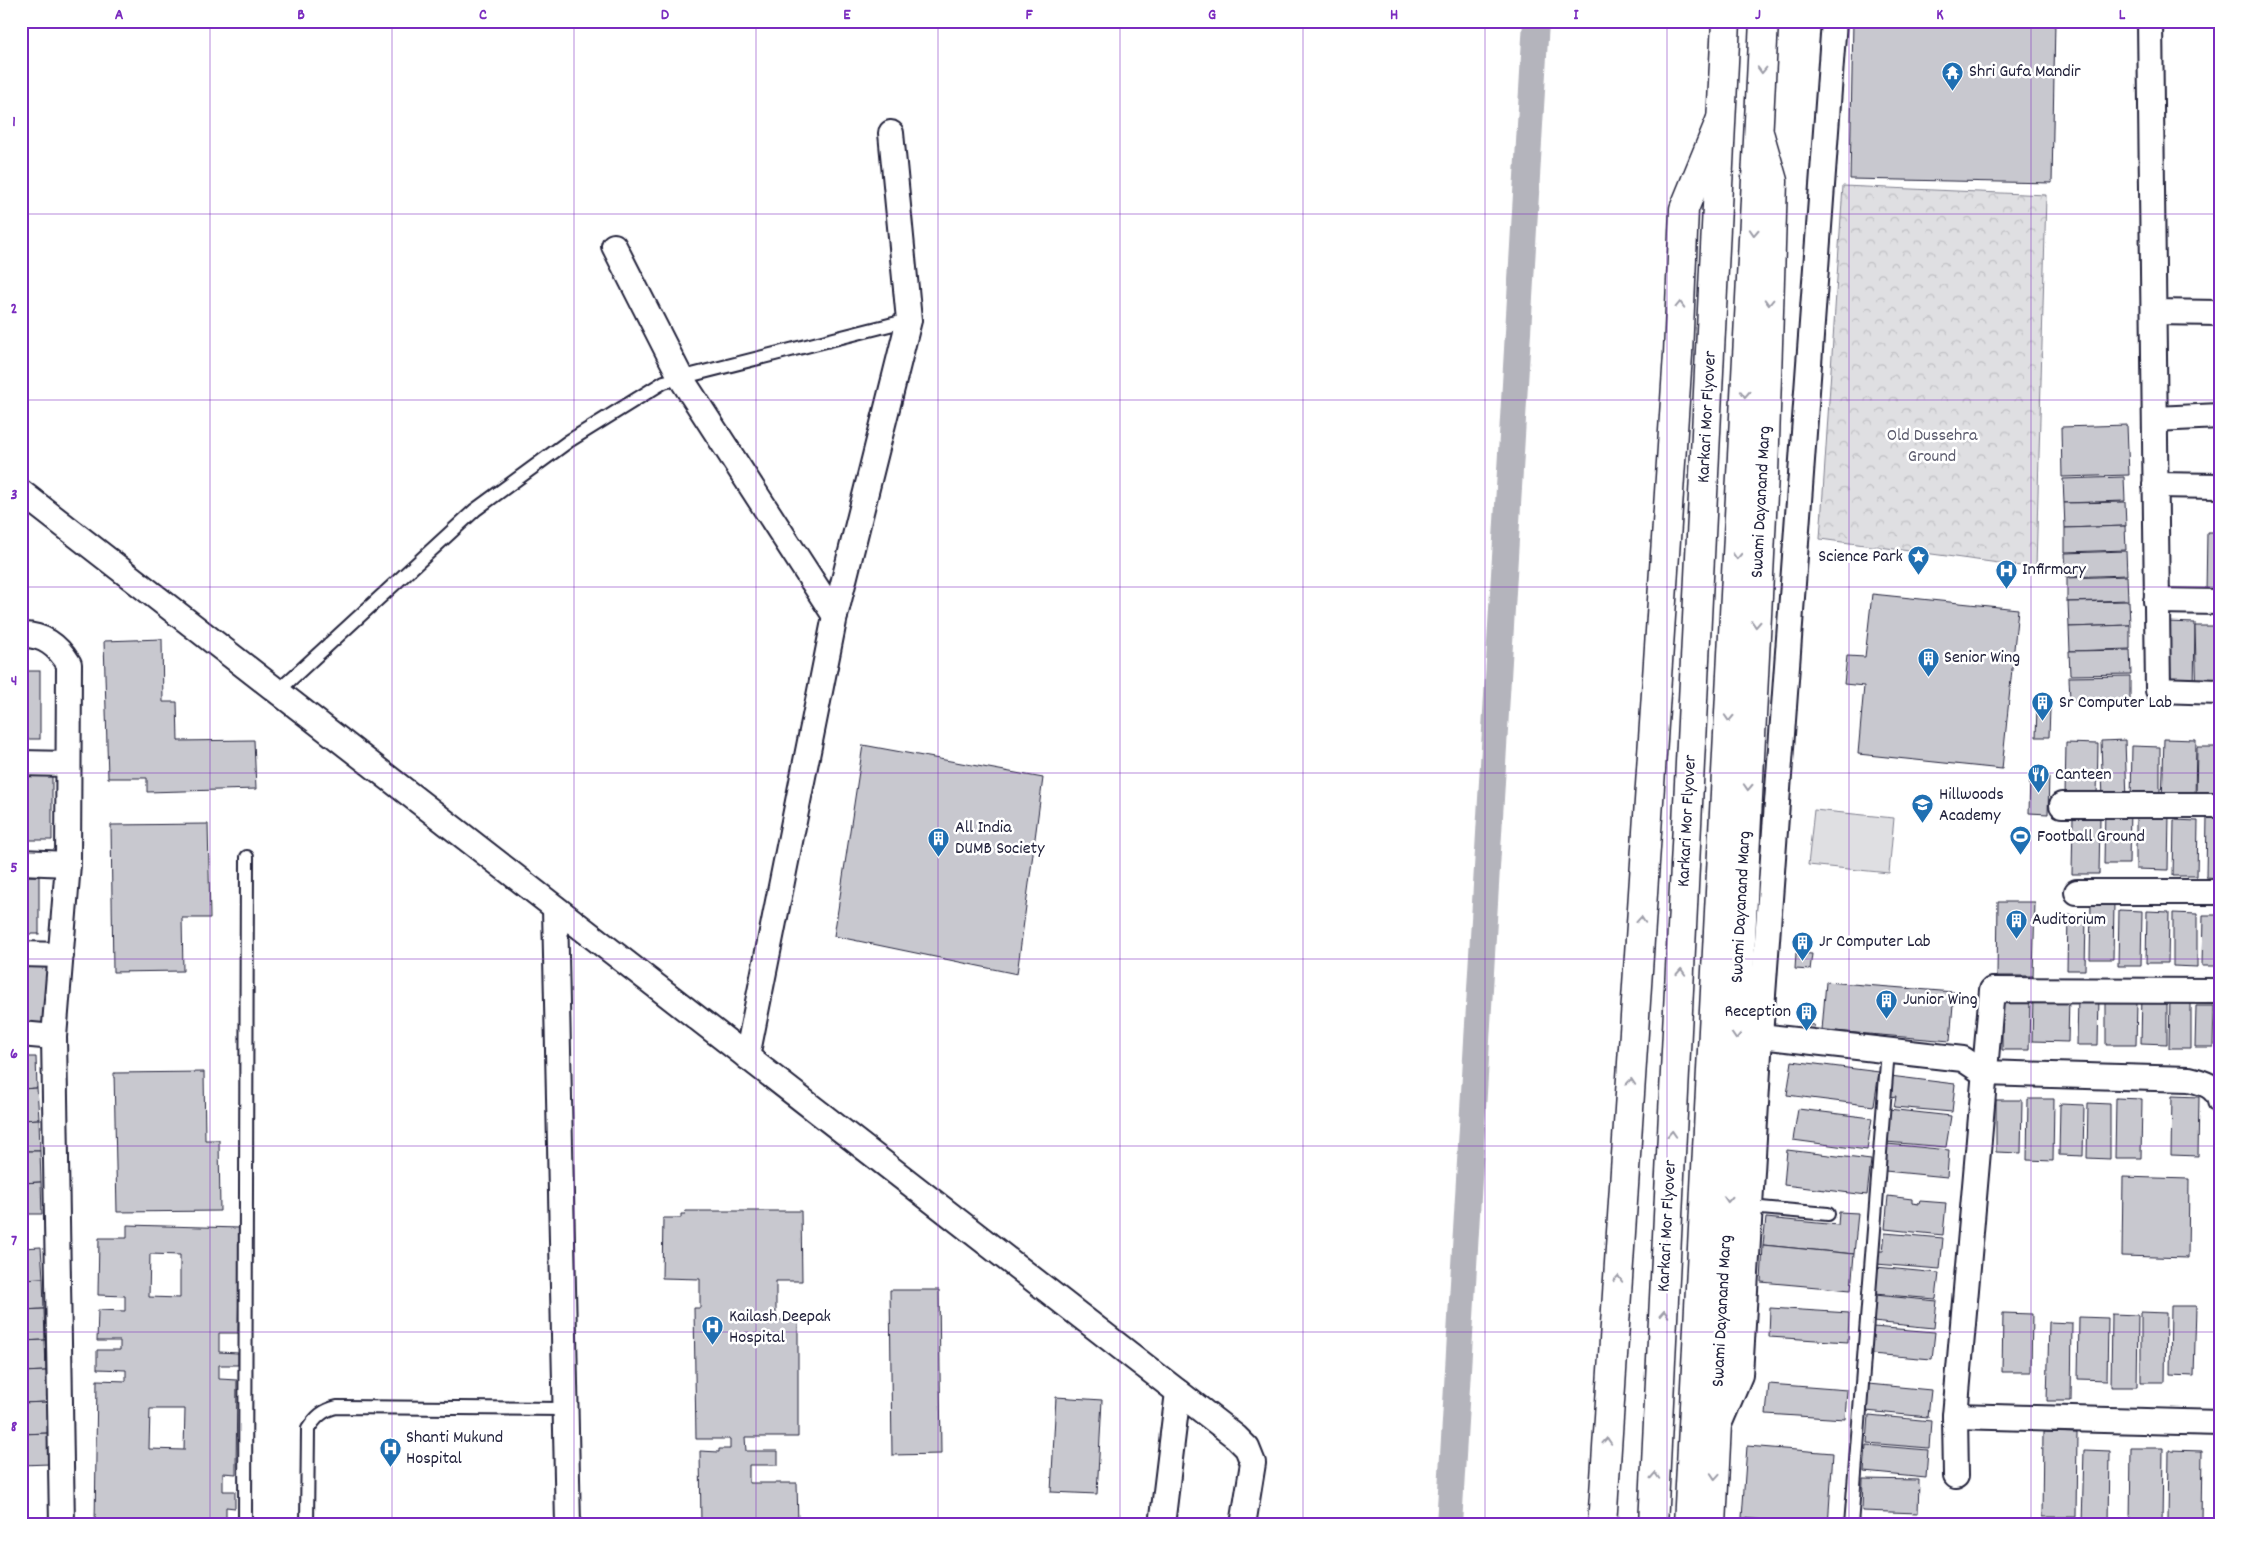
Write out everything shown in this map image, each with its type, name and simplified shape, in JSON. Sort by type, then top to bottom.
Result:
[{"type":"main road","points":[[1602,1525],[1678,354],[1684,209],[1721,117],[1726,21]]},
{"type":"main road","points":[[1759,132],[1764,21]]},
{"type":"main road","name":"Karkari Mor Flyover","points":[[1653,1525],[1720,170],[1721,117]]},
{"type":"main road","name":"Karkari Mor Flyover","points":[[1688,1525],[1759,132]]},
{"type":"main road","name":"Swami Dayanand Marg","points":[[1712,1525],[1768,348],[1773,181],[1759,132]]},
{"type":"street","points":[[1718,1427],[1740,1375],[1760,1036],[1834,21]]},
{"type":"street","points":[[2150,21],[2158,690],[2220,692]]},
{"type":"street","points":[[747,1057],[835,616],[909,320],[891,133]]},
{"type":"street","points":[[614,246],[681,378],[835,616]]},
{"type":"street","points":[[2154,312],[2220,313]]},
{"type":"street","points":[[2155,418],[2220,416]]},
{"type":"street","points":[[2155,485],[2220,486]]},
{"type":"street","points":[[21,492],[1178,1392],[1247,1448],[1253,1463],[1243,1525]]},
{"type":"street","points":[[2156,601],[2220,602]]},
{"type":"street","points":[[21,635],[32,634],[47,640],[60,650],[70,664],[68,864],[54,1037],[62,1525]]},
{"type":"street","points":[[21,763],[68,764]]},
{"type":"street","points":[[2062,805],[2220,805]]},
{"type":"street","points":[[21,862],[68,864]]},
{"type":"street","points":[[2077,892],[2220,892]]},
{"type":"street","points":[[555,908],[568,1525]]},
{"type":"street","points":[[21,954],[61,954]]},
{"type":"street","points":[[1956,1476],[1955,1416],[1992,990],[2220,991]]},
{"type":"street","points":[[21,1034],[54,1037]]},
{"type":"street","points":[[1760,1036],[1963,1059],[1984,1073],[2189,1079],[2206,1083],[2219,1094],[2220,1101]]},
{"type":"street","points":[[1162,1525],[1178,1392]]},
{"type":"street","points":[[1955,1416],[2220,1423]]},
{"type":"lane","points":[[277,692],[476,510],[569,441],[664,382],[909,320]]},
{"type":"lane","points":[[245,1525],[247,856]]},
{"type":"lane","points":[[1851,1525],[1888,1050]]},
{"type":"lane","points":[[1750,1207],[1828,1214]]},
{"type":"lane","points":[[307,1525],[308,1428],[317,1416],[327,1409],[566,1409]]},
{"type":"green space","name":"Old Dussehra Ground","points":[[1843,186],[2046,195],[2036,568],[1820,539]]},
{"type":"green space","points":[[1814,810],[1894,818],[1889,873],[1808,865]]},
{"type":"building","name":"Shri Gufa Mandir","points":[[1853,21],[2055,21],[2052,183],[1850,179]]},
{"type":"building","points":[[2127,425],[2129,475],[2062,477],[2061,427]]},
{"type":"building","points":[[2124,477],[2125,501],[2064,503],[2063,479]]},
{"type":"building","points":[[2125,502],[2126,526],[2065,528],[2064,503]]},
{"type":"building","points":[[2125,526],[2126,550],[2065,552],[2065,528]]},
{"type":"building","points":[[2207,532],[2220,532],[2220,593],[2206,592]]},
{"type":"building","points":[[2126,551],[2127,575],[2066,577],[2065,553]]},
{"type":"building","points":[[2127,576],[2128,600],[2067,602],[2067,578]]},
{"type":"building","name":"Senior Wing","points":[[1872,594],[2018,609],[2002,769],[1858,754],[1864,686],[1844,684],[1847,656],[1865,657]]},
{"type":"building","points":[[2129,601],[2130,625],[2069,627],[2068,602]]},
{"type":"building","points":[[2166,622],[2195,623],[2194,691],[2165,691]]},
{"type":"building","points":[[2130,625],[2130,649],[2070,651],[2069,627]]},
{"type":"building","points":[[2195,626],[2220,626],[2220,701],[2197,702]]},
{"type":"building","points":[[162,639],[163,702],[177,702],[178,741],[254,740],[256,789],[147,792],[147,778],[108,778],[104,641]]},
{"type":"building","points":[[2130,650],[2131,674],[2070,675],[2069,651]]},
{"type":"building","points":[[21,671],[40,671],[40,739],[21,739]]},
{"type":"building","points":[[2130,676],[2130,700],[2070,701],[2069,677]]},
{"type":"building","name":"Sr Computer Lab","points":[[2037,707],[2050,708],[2049,737],[2036,737]]},
{"type":"building","points":[[2164,739],[2196,740],[2195,803],[2162,802]]},
{"type":"building","points":[[2125,740],[2127,801],[2103,801],[2101,741]]},
{"type":"building","points":[[2066,743],[2098,744],[2097,798],[2065,797]]},
{"type":"building","name":"All India DUMB Society","points":[[863,745],[1043,778],[1017,974],[834,936]]},
{"type":"building","points":[[2132,746],[2160,747],[2160,801],[2131,801]]},
{"type":"building","points":[[2197,747],[2218,747],[2218,797],[2196,797]]},
{"type":"building","points":[[21,771],[52,772],[52,840],[21,840]]},
{"type":"building","name":"Canteen","points":[[2030,774],[2049,775],[2048,814],[2029,813]]},
{"type":"building","points":[[2105,806],[2130,807],[2129,864],[2104,864]]},
{"type":"building","points":[[2136,813],[2169,814],[2168,870],[2136,869]]},
{"type":"building","points":[[2207,815],[2220,816],[2220,878],[2206,877]]},
{"type":"building","points":[[2073,817],[2100,818],[2099,874],[2072,874]]},
{"type":"building","points":[[2174,820],[2198,821],[2197,876],[2173,876]]},
{"type":"building","points":[[208,824],[210,918],[182,918],[183,971],[113,972],[111,825]]},
{"type":"building","points":[[21,876],[39,876],[39,934],[21,934]]},
{"type":"building","name":"Auditorium","points":[[1998,902],[2035,902],[2033,976],[1997,976]]},
{"type":"building","points":[[2091,902],[2114,903],[2113,959],[2090,959]]},
{"type":"building","points":[[2119,910],[2142,911],[2141,966],[2118,966]]},
{"type":"building","points":[[2147,911],[2169,912],[2168,963],[2146,963]]},
{"type":"building","points":[[2173,913],[2197,914],[2197,967],[2173,966]]},
{"type":"building","points":[[2068,915],[2086,916],[2085,970],[2067,970]]},
{"type":"building","points":[[2203,915],[2220,915],[2220,966],[2202,966]]},
{"type":"building","name":"Jr Computer Lab","points":[[1796,953],[1812,954],[1810,970],[1795,969]]},
{"type":"building","points":[[21,961],[22,1022],[21,1022]]},
{"type":"building","points":[[22,961],[48,961],[49,1023],[22,1022]]},
{"type":"building","name":"Junior Wing","points":[[1826,982],[1954,992],[1950,1041],[1822,1030]]},
{"type":"building","points":[[2142,994],[2167,995],[2167,1044],[2141,1043]]},
{"type":"building","points":[[2078,996],[2099,997],[2098,1045],[2077,1045]]},
{"type":"building","points":[[2170,996],[2191,996],[2191,1048],[2169,1048]]},
{"type":"building","points":[[2002,997],[2030,998],[2029,1050],[2002,1050]]},
{"type":"building","points":[[2033,997],[2069,997],[2068,1042],[2032,1041]]},
{"type":"building","points":[[2106,1002],[2137,1002],[2136,1045],[2106,1045]]},
{"type":"building","points":[[2196,1006],[2214,1006],[2213,1047],[2195,1047]]},
{"type":"building","points":[[2217,1010],[2220,1010],[2220,1045],[2216,1045]]},
{"type":"building","name":"Reception","points":[[1802,1024],[1814,1025],[1813,1038],[1801,1037]]},
{"type":"building","points":[[21,1057],[36,1057],[37,1088],[21,1089]]},
{"type":"building","points":[[1792,1061],[1879,1072],[1874,1106],[1787,1095]]},
{"type":"building","points":[[204,1072],[205,1140],[219,1140],[220,1211],[117,1212],[114,1073]]},
{"type":"building","points":[[1890,1076],[1955,1084],[1952,1112],[1894,1107],[1896,1096],[1890,1097]]},
{"type":"building","points":[[37,1088],[39,1119],[21,1120],[21,1089]]},
{"type":"building","points":[[2172,1096],[2199,1097],[2198,1156],[2171,1155]]},
{"type":"building","points":[[2116,1098],[2142,1099],[2141,1158],[2115,1158]]},
{"type":"building","points":[[2028,1099],[2054,1099],[2053,1161],[2027,1160]]},
{"type":"building","points":[[1996,1100],[2022,1100],[2021,1153],[1996,1152]]},
{"type":"building","points":[[2088,1103],[2110,1104],[2110,1159],[2087,1158]]},
{"type":"building","points":[[2060,1104],[2084,1105],[2083,1156],[2059,1155]]},
{"type":"building","points":[[1798,1109],[1872,1118],[1867,1150],[1793,1140]]},
{"type":"building","points":[[1888,1109],[1951,1116],[1946,1147],[1886,1142]]},
{"type":"building","points":[[39,1119],[40,1151],[21,1151],[21,1120]]},
{"type":"building","points":[[1887,1144],[1949,1150],[1947,1177],[1885,1171]]},
{"type":"building","points":[[1787,1150],[1871,1160],[1867,1195],[1784,1185]]},
{"type":"building","points":[[21,1151],[40,1151],[41,1182],[21,1183]]},
{"type":"building","points":[[2123,1177],[2189,1179],[2188,1258],[2122,1256]]},
{"type":"building","points":[[41,1182],[42,1214],[21,1214],[21,1183]]},
{"type":"building","points":[[1888,1196],[1912,1199],[1912,1203],[1919,1204],[1920,1201],[1946,1203],[1943,1235],[1885,1229]]},
{"type":"building","points":[[686,1211],[801,1211],[802,1281],[776,1281],[776,1320],[798,1320],[798,1437],[745,1437],[746,1451],[778,1451],[778,1465],[749,1465],[749,1483],[797,1483],[798,1525],[701,1525],[700,1451],[719,1452],[719,1449],[730,1449],[730,1439],[696,1439],[694,1308],[700,1308],[700,1279],[662,1278],[663,1218],[681,1218],[681,1214],[685,1214]]},
{"type":"building","points":[[1839,1212],[1858,1213],[1854,1254],[1763,1245],[1766,1218],[1838,1225]]},
{"type":"building","points":[[127,1225],[240,1228],[238,1333],[219,1333],[219,1352],[238,1353],[238,1365],[219,1365],[219,1379],[237,1380],[236,1474],[223,1473],[223,1491],[235,1491],[235,1508],[226,1507],[226,1525],[95,1525],[97,1380],[126,1381],[126,1370],[97,1369],[97,1350],[120,1350],[120,1341],[97,1341],[98,1310],[125,1311],[125,1296],[98,1295],[99,1238],[127,1238]],"holes":[[[150,1254],[180,1255],[180,1298],[149,1297]],[[150,1409],[185,1409],[184,1450],[149,1449]]]},
{"type":"building","points":[[1885,1233],[1943,1238],[1940,1269],[1876,1264],[1877,1251],[1883,1251]]},
{"type":"building","points":[[1763,1245],[1854,1254],[1851,1290],[1761,1282]]},
{"type":"building","points":[[41,1247],[43,1278],[21,1279],[21,1248]]},
{"type":"building","points":[[1876,1267],[1939,1273],[1936,1299],[1874,1294]]},
{"type":"building","points":[[43,1278],[44,1309],[21,1310],[21,1279]]},
{"type":"building","points":[[890,1290],[939,1290],[941,1454],[892,1455]]},
{"type":"building","points":[[1875,1295],[1937,1301],[1934,1328],[1873,1322]]},
{"type":"building","points":[[2171,1306],[2196,1306],[2194,1376],[2170,1375]]},
{"type":"building","points":[[1770,1308],[1849,1313],[1848,1342],[1769,1337]]},
{"type":"building","points":[[44,1309],[45,1340],[21,1341],[21,1310]]},
{"type":"building","points":[[2141,1312],[2166,1313],[2165,1382],[2141,1382]]},
{"type":"building","points":[[2003,1313],[2032,1314],[2031,1372],[2002,1372]]},
{"type":"building","points":[[2112,1314],[2138,1315],[2137,1387],[2111,1387]]},
{"type":"building","points":[[2079,1317],[2108,1318],[2107,1380],[2078,1379]]},
{"type":"building","points":[[2049,1322],[2072,1323],[2071,1401],[2047,1401]]},
{"type":"building","points":[[1873,1327],[1935,1332],[1932,1359],[1871,1354]]},
{"type":"building","points":[[45,1340],[46,1371],[21,1372],[21,1341]]},
{"type":"building","points":[[46,1371],[47,1402],[21,1403],[21,1372]]},
{"type":"building","points":[[1769,1384],[1847,1390],[1845,1419],[1766,1414]]},
{"type":"building","points":[[1868,1384],[1931,1390],[1928,1417],[1866,1411]]},
{"type":"building","points":[[1056,1397],[1102,1400],[1097,1494],[1051,1492]]},
{"type":"building","points":[[47,1402],[49,1433],[21,1434],[21,1403]]},
{"type":"building","points":[[1869,1415],[1931,1421],[1929,1448],[1867,1443]]},
{"type":"building","points":[[2043,1432],[2077,1433],[2076,1517],[2042,1517]]},
{"type":"building","points":[[49,1433],[50,1464],[21,1465],[21,1434]]},
{"type":"building","points":[[1866,1445],[1928,1450],[1926,1478],[1864,1472]]},
{"type":"building","points":[[1747,1446],[1833,1453],[1828,1525],[1742,1518]]},
{"type":"building","points":[[2131,1448],[2163,1448],[2162,1525],[2130,1525]]},
{"type":"building","points":[[2084,1450],[2110,1451],[2109,1525],[2082,1524]]},
{"type":"building","points":[[2169,1450],[2202,1451],[2201,1522],[2168,1521]]},
{"type":"building","points":[[1863,1479],[1919,1480],[1918,1513],[1862,1511]]},
{"type":"waterway","points":[[1449,1525],[1536,21]]},
{"type":"place","name":"Shri Gufa Mandir","points":[[1953,91]]},
{"type":"place","name":"Science Park","points":[[1919,576]]},
{"type":"place","name":"Infirmary","points":[[2006,589]]},
{"type":"place","name":"Senior Wing","points":[[1928,677]]},
{"type":"place","name":"Sr Computer Lab","points":[[2043,722]]},
{"type":"place","name":"Canteen","points":[[2039,794]]},
{"type":"place","name":"Hillwoods Academy","points":[[1923,824]]},
{"type":"place","name":"Football Ground","points":[[2021,856]]},
{"type":"place","name":"All India DUMB Society","points":[[939,857]]},
{"type":"place","name":"Auditorium","points":[[2016,939]]},
{"type":"place","name":"Jr Computer Lab","points":[[1803,961]]},
{"type":"place","name":"Junior Wing","points":[[1887,1019]]},
{"type":"place","name":"Reception","points":[[1807,1031]]},
{"type":"place","name":"Kailash Deepak Hospital","points":[[713,1346]]},
{"type":"place","name":"Shanti Mukund Hospital","points":[[390,1467]]}]
